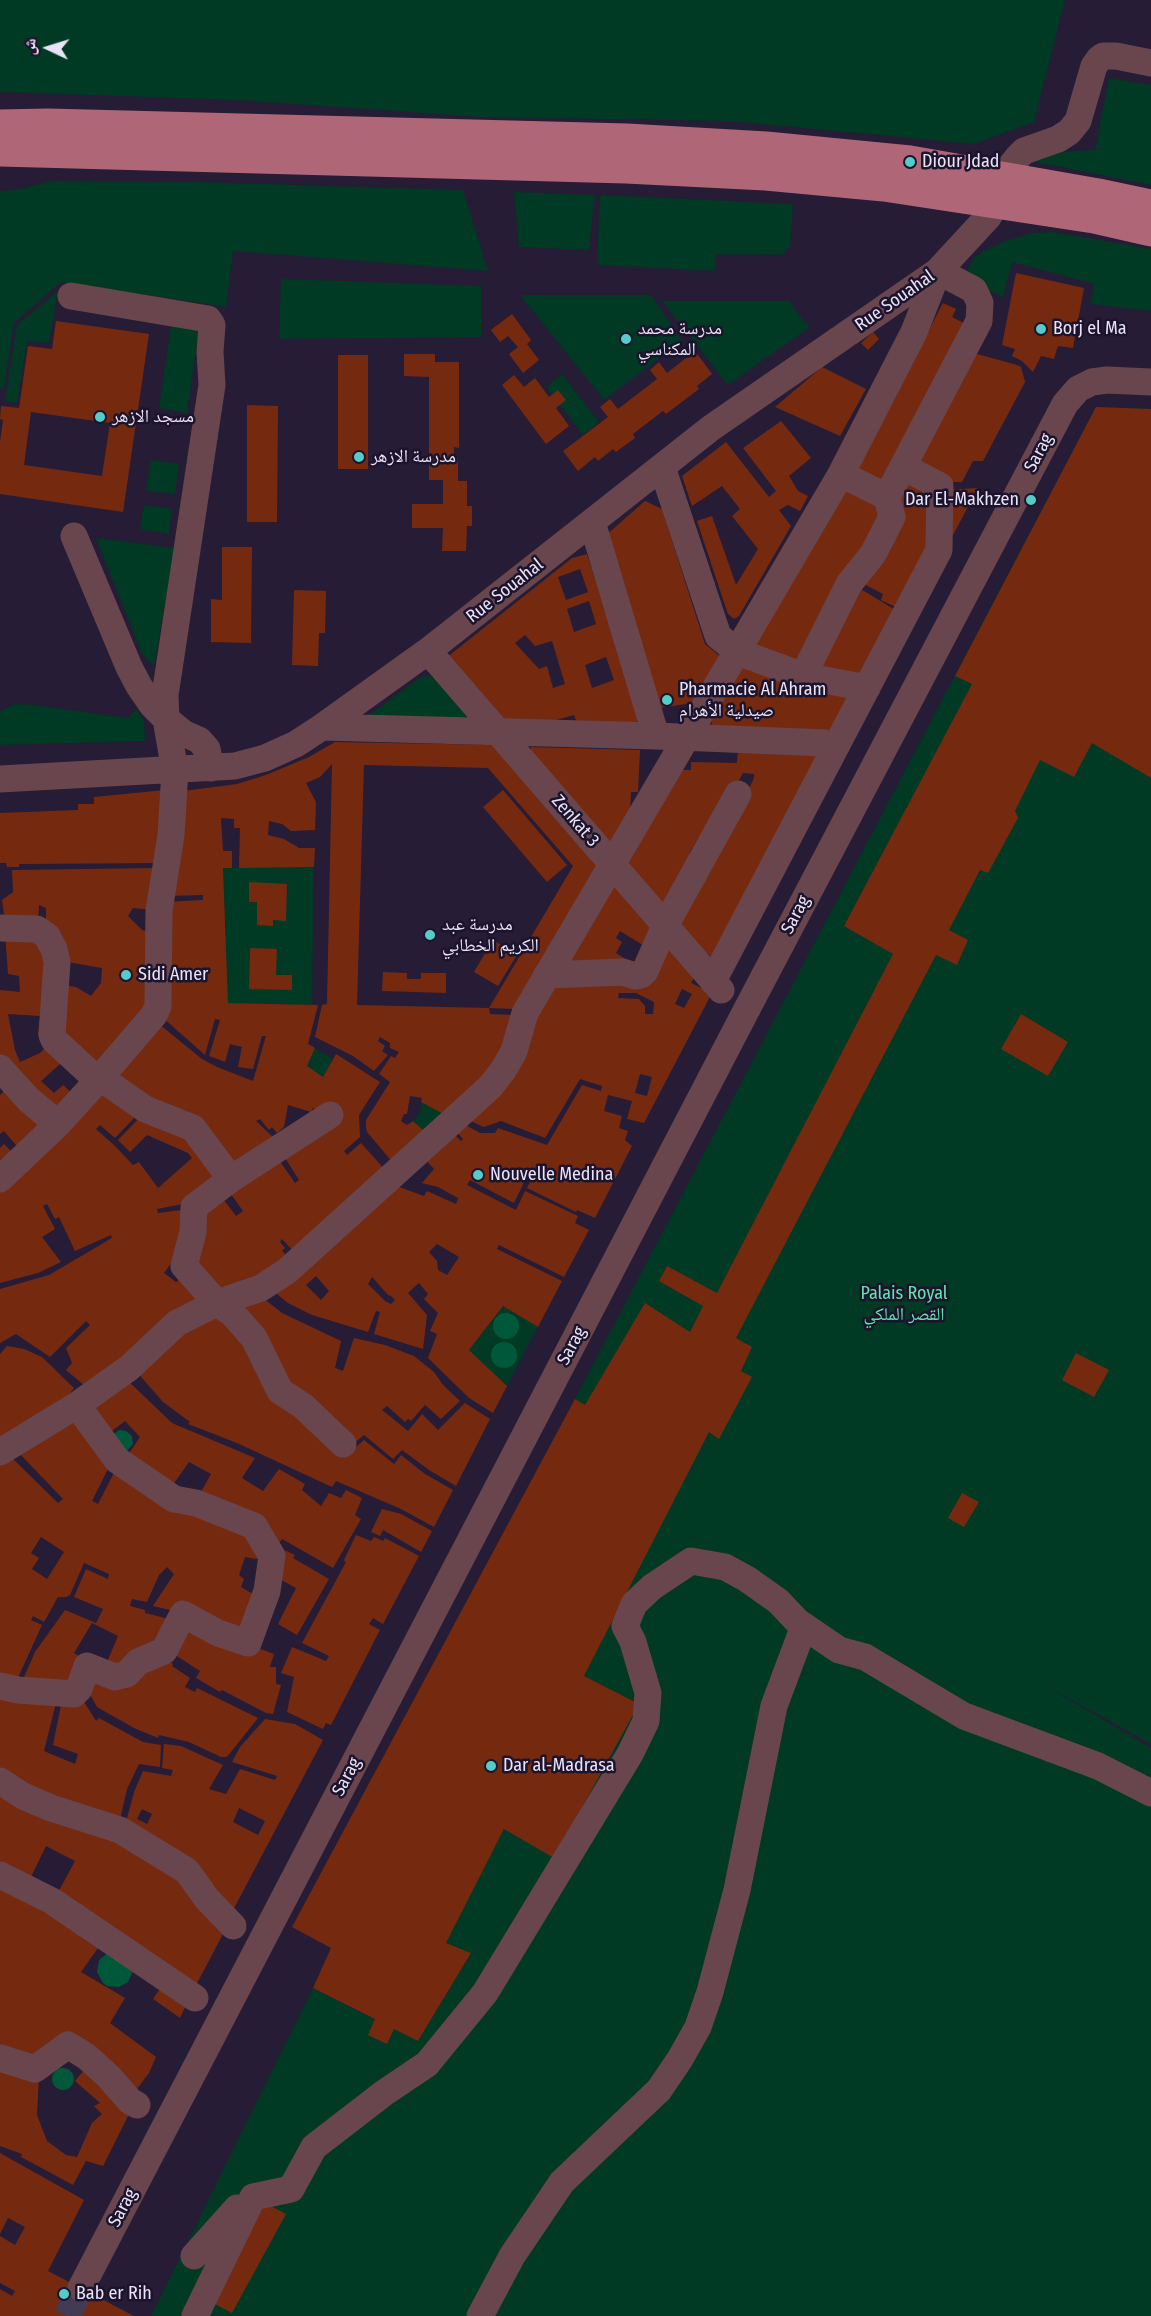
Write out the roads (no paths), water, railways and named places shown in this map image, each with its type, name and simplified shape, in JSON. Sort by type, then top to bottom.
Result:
[{"type":"main road","points":[[0,126],[48,125],[627,140],[766,148],[910,162],[1094,217],[1151,230]]},
{"type":"main road","points":[[0,150],[626,167],[766,174],[884,185],[1098,195],[1151,206]]},
{"type":"street","points":[[0,1452],[77,1405],[129,1368],[177,1323],[217,1303],[261,1288],[287,1271],[490,1087],[514,1051],[525,1013],[842,474],[914,332],[945,263],[988,217],[999,190],[1024,151],[1058,139],[1069,132],[1078,121],[1094,66],[1099,59],[1104,56],[1116,56],[1151,63]]},
{"type":"street","points":[[803,676],[849,584],[873,554],[892,517],[887,497],[979,321],[980,303],[974,290],[945,263]]},
{"type":"street","name":"Rue Souahal","points":[[0,779],[176,771],[235,766],[266,759],[322,727],[428,651],[711,428],[945,263]]},
{"type":"street","points":[[0,1179],[58,1124],[154,1015],[158,1006],[159,911],[171,835],[176,771],[166,719],[165,695],[212,385],[210,352],[212,325],[210,320],[71,296]]},
{"type":"street","name":"Sarag","points":[[81,2288],[753,996],[1065,404],[1078,389],[1092,382],[1107,380],[1151,382]]},
{"type":"street","points":[[662,467],[718,636],[738,651],[803,676],[867,688]]},
{"type":"street","points":[[322,727],[687,737],[825,743],[835,748],[939,550],[940,486],[904,467]]},
{"type":"street","points":[[842,474],[887,497]]},
{"type":"street","points":[[592,522],[656,736]]},
{"type":"street","points":[[74,536],[129,666],[152,705],[183,733],[199,740],[207,749],[211,768]]},
{"type":"street","name":"Zenkat 3","points":[[428,651],[717,986],[835,748]]},
{"type":"street","points":[[547,975],[623,972],[635,976],[641,975],[645,971],[665,926],[738,794]]},
{"type":"street","points":[[0,928],[37,929],[47,936],[54,949],[57,962],[52,1035],[54,1040],[99,1079],[145,1109],[194,1128],[231,1179]]},
{"type":"street","points":[[0,1068],[29,1100],[58,1124]]},
{"type":"street","points":[[330,1115],[231,1179],[194,1207],[194,1232],[184,1266],[217,1303],[232,1313],[254,1338],[280,1391],[303,1406],[343,1444]]},
{"type":"street","points":[[0,1686],[18,1690],[74,1694],[79,1689],[87,1666],[115,1677],[127,1674],[138,1662],[164,1651],[183,1614],[218,1633],[248,1643],[267,1591],[272,1556],[254,1526],[196,1503],[174,1499],[117,1460],[77,1405]]},
{"type":"street","points":[[194,2256],[240,2205],[253,2197],[291,2189],[314,2147],[384,2093],[427,2064],[485,1993],[630,1754],[646,1721],[648,1693],[633,1642],[625,1626],[634,1605],[652,1587],[691,1561],[725,1567],[747,1579],[778,1601],[804,1626],[838,1650],[865,1658],[964,1716],[1098,1766],[1151,1793]]},
{"type":"street","points":[[480,2316],[512,2256],[562,2182],[659,2090],[698,2027],[710,1992],[737,1890],[774,1706],[804,1626]]},
{"type":"street","points":[[0,1781],[23,1796],[51,1808],[120,1830],[187,1871],[207,1899],[233,1926]]},
{"type":"street","points":[[0,1875],[52,1901],[195,1998]]},
{"type":"street","points":[[0,2058],[35,2070],[68,2045],[87,2057],[109,2077],[129,2101],[137,2105]]},
{"type":"street","points":[[195,2316],[253,2197]]},
{"type":"tunnel","points":[[67,2316],[81,2288]]},
{"type":"place","name":"Diour Jdad","points":[[910,162]]},
{"type":"place","name":"Borj el Ma","points":[[1041,329]]},
{"type":"place","name":"مدرسة محمد المكناسي","points":[[626,339]]},
{"type":"place","name":"مسجد الازهر","points":[[100,417]]},
{"type":"place","name":"مدرسة الازهر","points":[[359,457]]},
{"type":"place","name":"Dar El-Makhzen","points":[[1031,500]]},
{"type":"place","name":"Pharmacie Al Ahram صيدلية الأهرام","points":[[667,700]]},
{"type":"place","name":"مدرسة عبد الكريم الخطابي","points":[[430,935]]},
{"type":"place","name":"Sidi Amer","points":[[126,975]]},
{"type":"place","name":"Nouvelle Medina","points":[[478,1175]]},
{"type":"place","name":"Dar al-Madrasa","points":[[491,1766]]},
{"type":"place","name":"Bab er Rih","points":[[64,2294]]},
{"type":"park label","name":"Palais Royal القصر الملكي","points":[[904,1304]]}]
